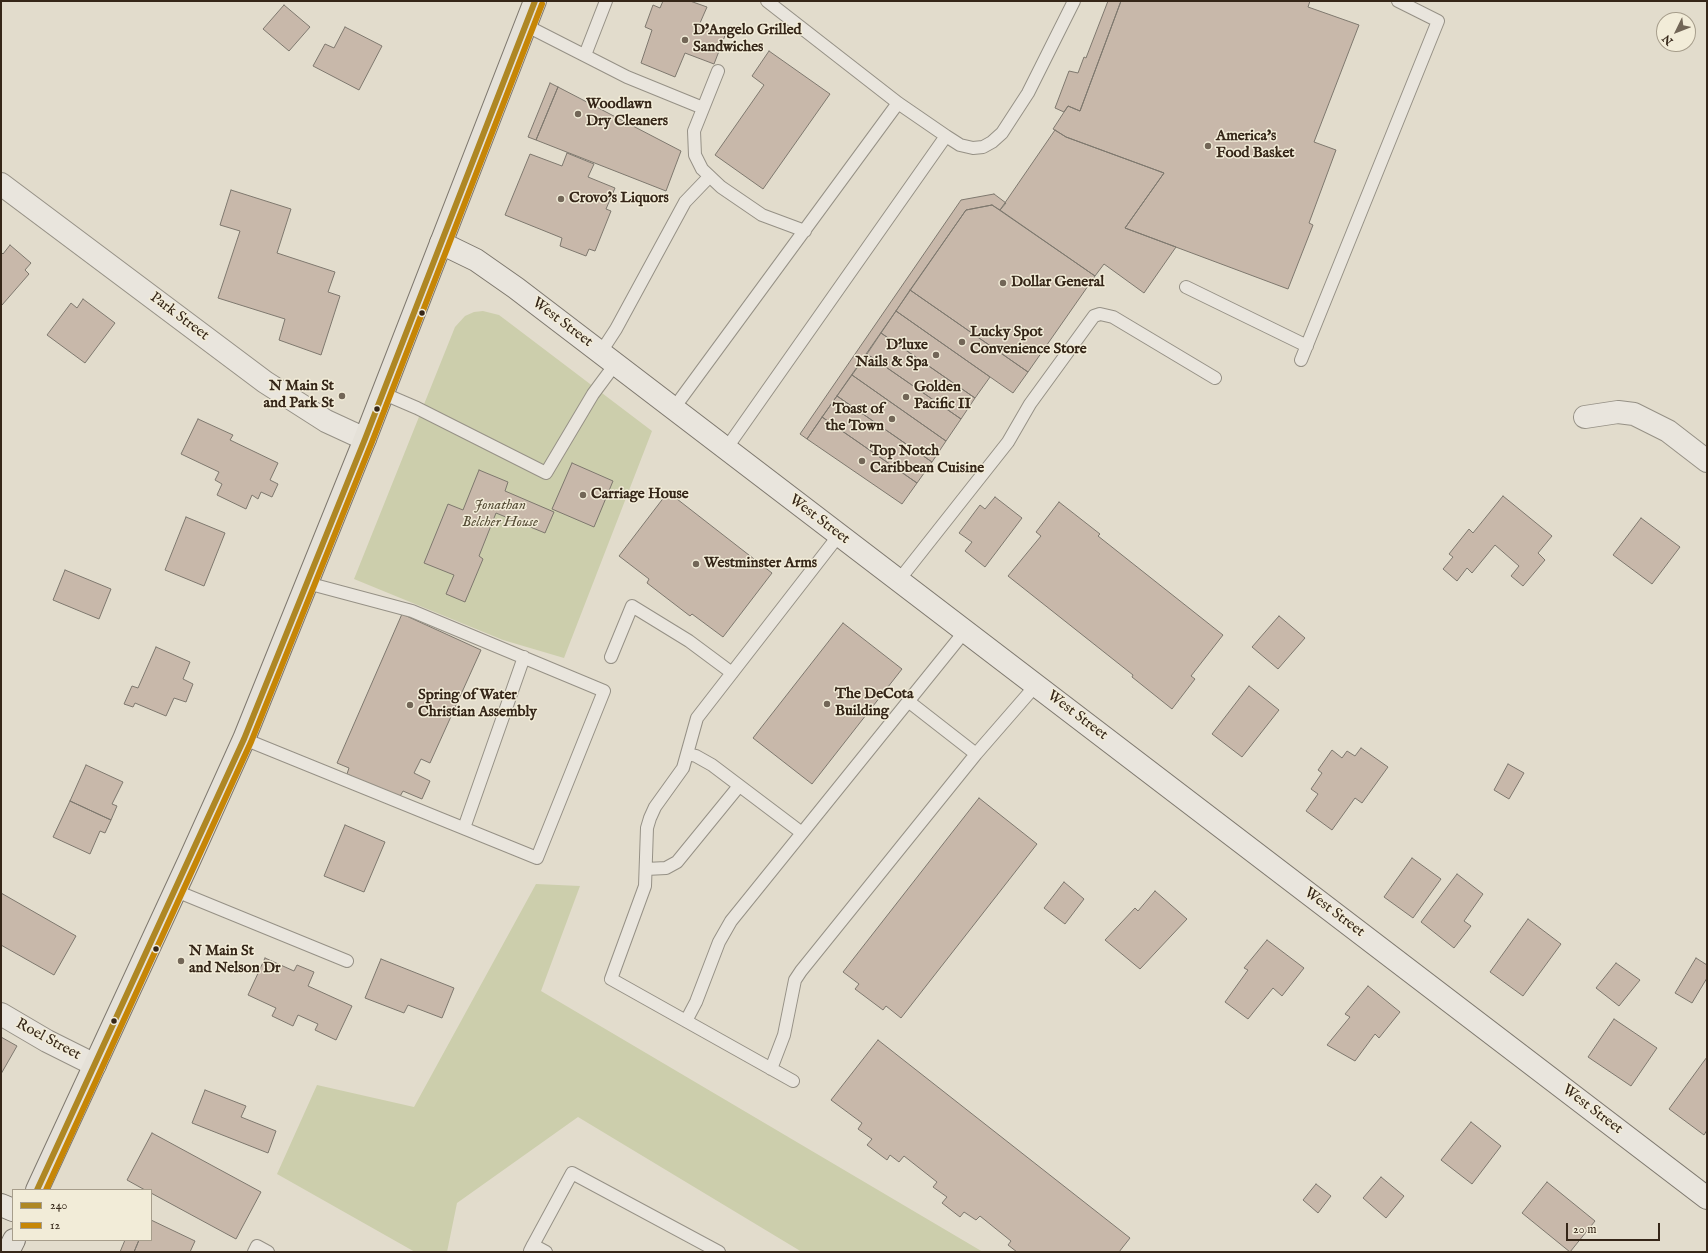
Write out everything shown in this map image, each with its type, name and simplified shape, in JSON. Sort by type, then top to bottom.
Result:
[{"type":"main road","points":[[37,1189],[176,891],[244,739],[364,439],[534,1]]},
{"type":"main road","name":"Park Street","points":[[1,184],[265,382],[326,421],[364,439]]},
{"type":"main road","name":"West Street","points":[[441,243],[457,249],[495,272],[1707,1198]]},
{"type":"main road","points":[[1585,417],[1618,412],[1634,414],[1668,431],[1707,460]]},
{"type":"main road","name":"Roel Street","points":[[1,1014],[47,1041],[95,1064]]},
{"type":"main road","points":[[1,1205],[12,1210]]},
{"type":"main road","points":[[8,1252],[14,1241]]},
{"type":"lane","points":[[584,55],[606,1]]},
{"type":"lane","points":[[766,1],[898,103],[960,145],[973,148],[984,147],[1002,133],[1028,93],[1074,1]]},
{"type":"lane","points":[[1301,360],[1438,21],[1398,1]]},
{"type":"lane","points":[[525,25],[627,77],[703,108]]},
{"type":"lane","points":[[718,71],[694,131],[694,146],[698,162],[709,177],[762,215],[804,231]]},
{"type":"lane","points":[[674,408],[898,103]]},
{"type":"lane","points":[[726,449],[946,136]]},
{"type":"lane","points":[[382,393],[417,408],[546,473],[593,394],[608,358],[616,329],[685,202],[709,177]]},
{"type":"lane","points":[[1186,287],[1307,346]]},
{"type":"lane","points":[[899,580],[1008,442],[1030,404],[1094,316],[1100,314],[1112,316],[1216,378]]},
{"type":"lane","points":[[793,1081],[612,979],[640,904],[645,886],[647,828],[650,818],[655,807],[681,772],[688,754],[697,718],[839,535]]},
{"type":"lane","points":[[244,739],[537,858],[604,691],[412,611],[307,583]]},
{"type":"lane","points":[[611,657],[632,606],[689,641],[732,673]]},
{"type":"lane","points":[[686,1021],[696,1002],[719,942],[731,921],[965,631]]},
{"type":"lane","points":[[464,828],[524,657]]},
{"type":"lane","points":[[771,1069],[784,1035],[795,980],[976,754],[1036,684]]},
{"type":"lane","points":[[908,701],[976,754]]},
{"type":"lane","points":[[688,754],[696,756],[712,765],[802,833]]},
{"type":"lane","points":[[646,869],[666,868],[677,862],[739,786]]},
{"type":"lane","points":[[176,891],[346,961]]},
{"type":"lane","points":[[546,1252],[531,1248],[572,1173],[719,1252]]},
{"type":"green space","name":"Jonathan Belcher House","points":[[483,311],[499,315],[652,431],[564,658],[503,640],[354,579],[455,327],[465,316],[474,312]]},
{"type":"green space","points":[[536,884],[580,886],[541,991],[983,1252],[802,1252],[578,1117],[457,1203],[447,1252],[415,1252],[277,1174],[317,1085],[414,1107]]},
{"type":"building","name":"D'Angelo Grilled Sandwiches","points":[[663,1],[690,1],[707,7],[700,23],[726,33],[714,64],[685,53],[675,77],[641,63],[652,30],[645,27],[653,5],[660,8]]},
{"type":"building","points":[[1108,1],[1121,1],[1080,111],[1068,106],[1064,112],[1055,108],[1069,71],[1078,73],[1084,57],[1086,58]]},
{"type":"building","name":"America's Food Basket","points":[[1121,1],[1310,1],[1308,7],[1359,25],[1314,142],[1336,150],[1309,223],[1313,225],[1288,289],[1125,228],[1164,173],[1066,137],[1053,129],[1068,106],[1080,111]]},
{"type":"building","points":[[284,5],[310,27],[289,51],[263,29]]},
{"type":"building","points":[[345,27],[382,46],[359,90],[313,66],[325,44],[334,48]]},
{"type":"building","points":[[769,51],[830,94],[763,189],[715,155],[764,85],[752,76]]},
{"type":"building","points":[[550,83],[558,87],[536,140],[528,137]]},
{"type":"building","name":"Woodlawn Dry Cleaners","points":[[558,87],[681,151],[666,191],[536,140]]},
{"type":"building","points":[[1055,130],[1066,137],[1164,173],[1125,228],[1176,247],[1144,293],[1104,264],[1095,276],[1000,210]]},
{"type":"building","name":"Crovo's Liquors","points":[[567,153],[594,164],[588,177],[615,188],[606,209],[611,211],[595,251],[589,249],[586,256],[560,246],[562,238],[505,215],[530,154],[562,166]]},
{"type":"building","points":[[231,190],[291,209],[277,253],[335,272],[328,292],[340,296],[321,355],[279,340],[285,319],[218,298],[240,231],[220,225]]},
{"type":"building","points":[[994,194],[1006,203],[1000,210],[992,205],[966,210],[807,439],[800,434],[961,200]]},
{"type":"building","name":"Dollar General","points":[[992,205],[1095,276],[1028,372],[910,290],[966,210]]},
{"type":"building","points":[[10,245],[31,263],[25,270],[29,274],[2,305],[1,252],[3,254]]},
{"type":"building","name":"Lucky Spot Convenience Store","points":[[910,290],[1028,372],[1013,393],[896,311]]},
{"type":"building","points":[[83,299],[115,323],[85,363],[47,335],[71,303],[77,308]]},
{"type":"building","name":"D'luxe Nails & Spa","points":[[896,311],[990,377],[975,398],[881,333]]},
{"type":"building","points":[[881,333],[975,398],[961,419],[867,354]]},
{"type":"building","name":"Golden Pacific II","points":[[867,354],[961,419],[946,441],[852,375]]},
{"type":"building","name":"Toast of the Town","points":[[852,375],[946,441],[932,462],[837,396]]},
{"type":"building","points":[[837,396],[932,462],[917,483],[822,417]]},
{"type":"building","name":"Top Notch Caribbean Cuisine","points":[[822,417],[917,483],[902,504],[807,439]]},
{"type":"building","points":[[198,419],[233,435],[230,440],[278,463],[270,480],[278,484],[272,497],[261,492],[258,499],[252,495],[246,509],[217,495],[222,484],[215,480],[219,472],[181,454]]},
{"type":"building","name":"Carriage House","points":[[572,463],[613,481],[594,527],[552,509]]},
{"type":"building","points":[[479,470],[508,482],[505,491],[554,512],[545,533],[496,513],[479,556],[483,559],[465,602],[446,594],[454,575],[424,563],[448,504],[463,510]]},
{"type":"building","name":"Westminster Arms","points":[[668,492],[772,573],[723,637],[692,614],[690,616],[647,583],[649,579],[619,556]]},
{"type":"building","points":[[1503,496],[1552,536],[1538,553],[1545,560],[1523,586],[1511,576],[1519,566],[1495,545],[1472,573],[1467,568],[1457,581],[1443,569],[1453,557],[1449,554],[1469,529],[1473,533]]},
{"type":"building","points":[[995,497],[1022,518],[985,567],[965,551],[972,542],[959,533],[980,505],[985,509]]},
{"type":"building","points":[[1059,502],[1100,534],[1098,536],[1223,635],[1191,676],[1195,679],[1172,709],[1132,677],[1133,675],[1008,576],[1041,536],[1036,532]]},
{"type":"building","points":[[186,517],[225,533],[204,586],[165,570]]},
{"type":"building","points":[[1641,518],[1680,547],[1652,584],[1613,555]]},
{"type":"building","points":[[65,570],[111,589],[99,619],[53,600]]},
{"type":"building","name":"Spring of Water Christian Assembly","points":[[402,614],[481,650],[430,763],[421,759],[414,773],[430,781],[422,799],[403,791],[399,798],[347,774],[349,768],[337,763]]},
{"type":"building","points":[[1279,616],[1305,638],[1278,669],[1252,647]]},
{"type":"building","name":"The DeCota Building","points":[[843,623],[902,669],[812,784],[753,738]]},
{"type":"building","points":[[156,647],[190,662],[183,679],[193,684],[186,702],[174,698],[166,716],[135,703],[133,707],[124,704],[132,686],[138,688]]},
{"type":"building","points":[[1249,686],[1279,710],[1242,757],[1212,734]]},
{"type":"building","points":[[1361,748],[1388,767],[1362,803],[1355,798],[1332,830],[1306,811],[1318,794],[1311,789],[1322,773],[1318,770],[1332,750],[1342,758],[1347,751],[1355,756]]},
{"type":"building","points":[[1508,764],[1524,773],[1509,799],[1494,790]]},
{"type":"building","points":[[86,765],[123,782],[112,804],[117,806],[111,820],[70,801]]},
{"type":"building","points":[[979,798],[1037,844],[901,1018],[886,1006],[883,1010],[855,989],[859,984],[843,972]]},
{"type":"building","points":[[70,801],[111,820],[105,833],[100,831],[90,854],[53,837]]},
{"type":"building","points":[[345,825],[385,842],[364,892],[324,876]]},
{"type":"building","points":[[1412,858],[1441,879],[1413,918],[1384,897]]},
{"type":"building","points":[[1457,874],[1483,894],[1464,921],[1471,926],[1454,948],[1421,922]]},
{"type":"building","points":[[1064,882],[1084,899],[1065,924],[1044,908]]},
{"type":"building","points":[[1155,891],[1187,919],[1140,969],[1105,940],[1135,908],[1138,911]]},
{"type":"building","points":[[1,893],[76,936],[54,975],[1,945]]},
{"type":"building","points":[[1528,919],[1561,944],[1523,996],[1490,972]]},
{"type":"building","points":[[1267,940],[1304,968],[1282,996],[1273,988],[1248,1019],[1225,1002],[1248,970],[1244,968]]},
{"type":"building","points":[[265,958],[294,971],[297,965],[314,972],[308,986],[352,1006],[336,1040],[315,1030],[318,1024],[298,1015],[293,1026],[272,1016],[276,1008],[248,995]]},
{"type":"building","points":[[1696,958],[1707,965],[1707,978],[1692,1003],[1675,993]]},
{"type":"building","points":[[381,959],[454,988],[442,1018],[408,1005],[404,1013],[365,998]]},
{"type":"building","points":[[1616,963],[1640,980],[1619,1006],[1596,988]]},
{"type":"building","points":[[1368,986],[1400,1012],[1379,1038],[1375,1034],[1355,1061],[1327,1045],[1350,1017],[1345,1014]]},
{"type":"building","points":[[1614,1019],[1657,1048],[1631,1086],[1588,1057]]},
{"type":"building","points":[[1,1037],[17,1046],[1,1074]]},
{"type":"building","points":[[878,1040],[1130,1238],[1119,1252],[1017,1252],[1008,1245],[1011,1241],[980,1216],[976,1220],[964,1212],[960,1217],[942,1203],[947,1197],[933,1187],[937,1182],[904,1156],[899,1162],[890,1155],[887,1160],[867,1145],[872,1139],[858,1129],[862,1123],[831,1100]]},
{"type":"building","points":[[1707,1057],[1707,1130],[1704,1135],[1669,1109]]},
{"type":"building","points":[[205,1090],[246,1106],[241,1117],[276,1131],[268,1153],[192,1123]]},
{"type":"building","points":[[1471,1122],[1501,1146],[1472,1184],[1441,1160]]},
{"type":"building","points":[[152,1133],[261,1192],[236,1239],[152,1194],[152,1189],[143,1189],[127,1180]]},
{"type":"building","points":[[1381,1177],[1404,1196],[1386,1218],[1363,1198]]},
{"type":"building","points":[[1547,1182],[1595,1221],[1570,1252],[1522,1213]]},
{"type":"building","points":[[1316,1184],[1331,1196],[1318,1213],[1303,1200]]},
{"type":"building","points":[[152,1220],[195,1241],[190,1252],[134,1252],[139,1241],[152,1241]]},
{"type":"building","points":[[125,1241],[139,1241],[134,1252],[120,1252]]},
{"type":"transit line","name":"240","points":[[37,1189],[244,739],[365,439],[535,1]]},
{"type":"transit line","name":"12","points":[[46,1189],[251,742],[372,442],[542,4]]},
{"type":"place","name":"D'Angelo Grilled Sandwiches","points":[[685,40]]},
{"type":"place","name":"Woodlawn Dry Cleaners","points":[[578,114]]},
{"type":"place","name":"America's Food Basket","points":[[1208,146]]},
{"type":"place","name":"Crovo's Liquors","points":[[561,199]]},
{"type":"place","name":"Dollar General","points":[[1003,283]]},
{"type":"place","name":"Lucky Spot Convenience Store","points":[[962,342]]},
{"type":"place","name":"D'luxe Nails & Spa","points":[[936,355]]},
{"type":"place","name":"N Main St and Park St","points":[[342,396]]},
{"type":"place","name":"Golden Pacific II","points":[[906,397]]},
{"type":"place","name":"Toast of the Town","points":[[892,419]]},
{"type":"place","name":"Top Notch Caribbean Cuisine","points":[[862,461]]},
{"type":"place","name":"Carriage House","points":[[583,495]]},
{"type":"place","name":"Westminster Arms","points":[[696,564]]},
{"type":"place","name":"The DeCota Building","points":[[827,704]]},
{"type":"place","name":"Spring of Water Christian Assembly","points":[[410,705]]},
{"type":"place","name":"N Main St and Nelson Dr","points":[[181,961]]}]
